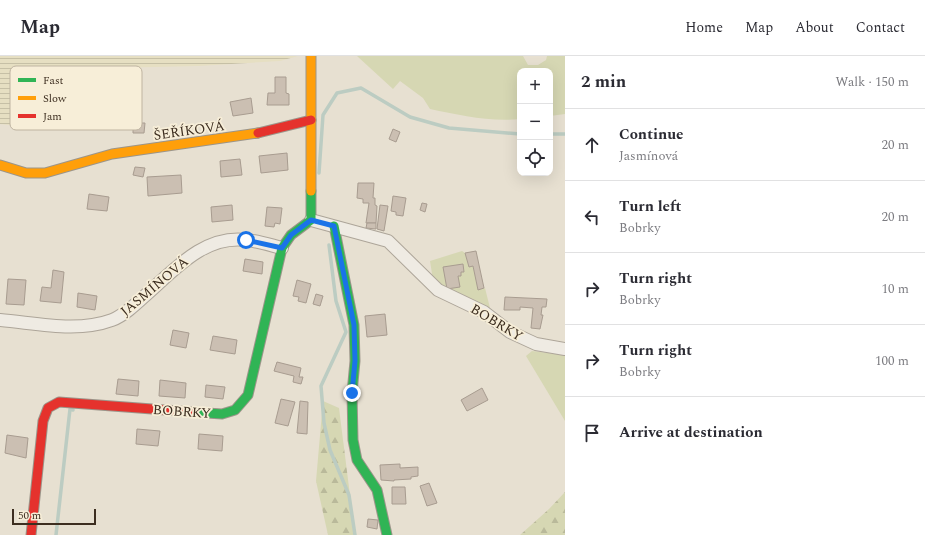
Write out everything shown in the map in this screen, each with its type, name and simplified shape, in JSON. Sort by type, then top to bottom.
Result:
[{"type":"street","points":[[311,56],[311,220]]},
{"type":"street","name":"ŠEŘÍKOVÁ","points":[[0,165],[26,173],[45,173],[112,154],[255,134],[311,120]]},
{"type":"street","name":"BOBRKY","points":[[31,535],[43,421],[48,408],[60,402],[222,414],[235,410],[248,395],[282,248],[291,235],[311,220],[388,240],[438,290],[484,312],[510,332],[536,344],[565,349]]},
{"type":"street","points":[[334,226],[354,325],[355,361],[352,393],[352,440],[357,460],[377,490],[387,535]]},
{"type":"street","name":"JASMÍNOVÁ","points":[[0,320],[86,327],[101,324],[114,319],[132,307],[179,264],[212,243],[228,239],[246,240],[282,248]]},
{"type":"shaded area","points":[[0,56],[298,56],[280,61],[199,66],[142,67],[142,66],[10,66],[10,125],[0,124]]},
{"type":"green space","points":[[357,56],[523,56],[528,65],[538,65],[546,60],[547,56],[565,56],[565,114],[553,116],[553,68],[517,68],[517,119],[486,119],[430,109],[423,98],[400,81],[393,89]]},
{"type":"green space","points":[[462,251],[465,253],[469,266],[473,266],[478,289],[485,288],[490,308],[446,290],[433,280],[430,261]]},
{"type":"green space","points":[[532,351],[565,355],[565,421],[526,356]]},
{"type":"green space","points":[[323,401],[339,408],[355,535],[328,535],[316,481]]},
{"type":"green space","points":[[565,492],[565,535],[520,535],[549,509]]},
{"type":"building","points":[[275,77],[286,77],[286,93],[289,94],[289,105],[267,105],[268,93],[275,93]]},
{"type":"building","points":[[251,98],[253,113],[233,116],[230,102]]},
{"type":"building","points":[[142,123],[145,123],[144,133],[133,133],[133,130],[142,130]]},
{"type":"building","points":[[393,129],[400,132],[396,142],[389,139]]},
{"type":"building","points":[[287,153],[288,170],[261,173],[259,156]]},
{"type":"building","points":[[240,159],[242,175],[221,177],[220,161]]},
{"type":"building","points":[[135,167],[145,168],[143,177],[133,175]]},
{"type":"building","points":[[181,175],[182,193],[148,196],[147,177]]},
{"type":"building","points":[[358,183],[374,183],[373,198],[375,198],[375,205],[377,206],[376,223],[366,223],[369,203],[363,203],[363,199],[357,198]]},
{"type":"building","points":[[89,194],[109,197],[107,211],[87,209]]},
{"type":"building","points":[[393,196],[406,198],[403,216],[396,215],[396,212],[391,211]]},
{"type":"building","points":[[422,203],[427,204],[425,212],[420,210]]},
{"type":"building","points":[[232,205],[233,220],[212,222],[211,207]]},
{"type":"building","points":[[380,205],[388,206],[384,231],[377,229]]},
{"type":"building","points":[[267,207],[282,208],[280,224],[275,223],[274,227],[265,226]]},
{"type":"building","points":[[367,223],[376,223],[376,229],[366,228]]},
{"type":"building","points":[[476,251],[484,288],[478,290],[473,266],[469,267],[465,253]]},
{"type":"building","points":[[245,259],[263,262],[262,274],[243,271]]},
{"type":"building","points":[[463,264],[464,272],[461,272],[461,276],[458,276],[460,287],[447,289],[443,267]]},
{"type":"building","points":[[53,270],[64,272],[61,303],[40,301],[42,287],[51,288]]},
{"type":"building","points":[[8,279],[26,280],[24,305],[6,304]]},
{"type":"building","points":[[297,280],[311,284],[306,303],[298,301],[299,297],[293,296]]},
{"type":"building","points":[[78,293],[97,296],[95,310],[77,307]]},
{"type":"building","points":[[316,294],[323,296],[320,306],[313,304]]},
{"type":"building","points":[[505,297],[547,299],[546,307],[542,307],[541,315],[543,315],[540,329],[531,328],[533,308],[520,307],[520,310],[504,310]]},
{"type":"building","points":[[385,314],[387,335],[367,337],[365,316]]},
{"type":"building","points":[[173,330],[189,333],[186,348],[170,345]]},
{"type":"building","points":[[213,336],[237,340],[235,354],[210,350]]},
{"type":"building","points":[[277,362],[301,368],[299,377],[303,377],[301,384],[293,382],[294,376],[274,371]]},
{"type":"building","points":[[118,379],[139,381],[138,396],[116,394]]},
{"type":"building","points":[[160,380],[186,383],[185,398],[159,396]]},
{"type":"building","points":[[206,385],[225,387],[223,399],[205,397]]},
{"type":"building","points":[[482,388],[488,400],[467,411],[461,400]]},
{"type":"building","points":[[281,399],[295,402],[288,426],[275,423]]},
{"type":"building","points":[[300,401],[308,402],[307,434],[297,433]]},
{"type":"building","points":[[137,429],[160,431],[158,446],[136,444]]},
{"type":"building","points":[[199,434],[223,436],[222,451],[198,449]]},
{"type":"building","points":[[7,435],[28,438],[26,458],[5,453]]},
{"type":"building","points":[[400,464],[400,468],[418,467],[418,476],[411,477],[411,479],[394,481],[381,480],[380,465]]},
{"type":"building","points":[[429,483],[437,503],[427,506],[420,486]]},
{"type":"building","points":[[392,487],[405,487],[406,504],[392,504]]},
{"type":"building","points":[[368,519],[378,520],[377,529],[367,527]]},
{"type":"waterway","points":[[319,173],[323,115],[337,93],[361,88],[410,117],[449,128],[517,134]]},
{"type":"waterway","points":[[553,134],[565,134]]},
{"type":"waterway","points":[[329,245],[336,301],[346,332],[321,386],[324,423],[330,450],[349,495],[355,535]]},
{"type":"waterway","points":[[56,535],[70,409],[73,410]]},
{"type":"traffic: fast","points":[[192,412],[222,414],[235,410],[248,395],[282,248],[291,235],[311,220],[311,191]]},
{"type":"traffic: fast","points":[[334,226],[354,325],[355,361],[352,393],[353,440],[357,460],[377,490],[387,535]]},
{"type":"traffic: slow","points":[[311,56],[311,191]]},
{"type":"traffic: slow","points":[[0,165],[26,173],[45,173],[112,154],[258,133]]},
{"type":"traffic: jam","points":[[258,133],[311,120]]},
{"type":"traffic: jam","points":[[31,535],[43,421],[48,408],[59,402],[192,412]]},
{"type":"route","points":[[246,240],[282,248],[291,235],[311,220],[334,226],[354,325],[355,361],[352,393]]}]
